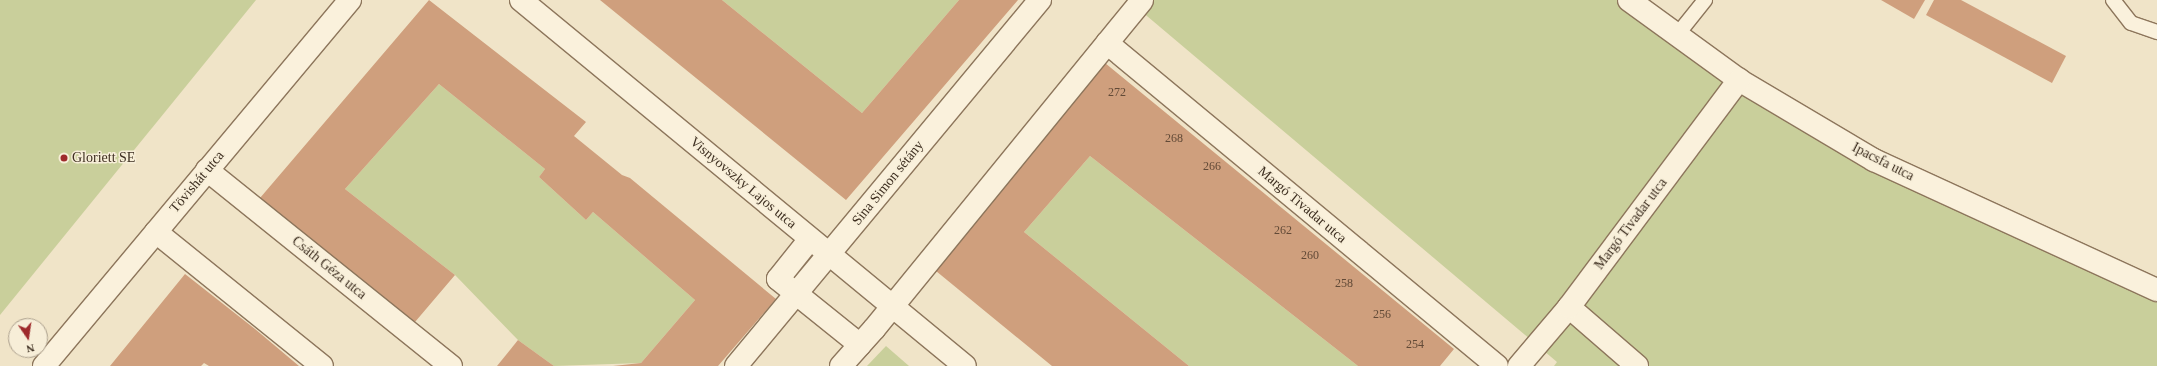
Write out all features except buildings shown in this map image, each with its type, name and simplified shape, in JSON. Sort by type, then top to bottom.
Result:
[{"type":"street","name":"Tövishát utca","points":[[44,366],[350,0]]},
{"type":"street","name":"Visnyovszky Lajos utca","points":[[521,0],[965,366]]},
{"type":"street","name":"Sina Simon sétány","points":[[736,366],[830,255],[1040,0]]},
{"type":"street","name":"Ipacsfa utca","points":[[1629,0],[1739,80],[1874,160],[2157,290]]},
{"type":"street","points":[[841,366],[893,306],[1107,43],[1136,2]]},
{"type":"street","name":"Margó Tivadar utca","points":[[1107,43],[1497,366]]},
{"type":"street","name":"Margó Tivadar utca","points":[[1519,366],[1568,307],[1739,80]]},
{"type":"street","name":"Csáth Géza utca","points":[[207,170],[451,366]]},
{"type":"street","points":[[156,232],[322,366]]},
{"type":"street","points":[[810,239],[778,279],[860,345]]},
{"type":"street","points":[[1568,307],[1637,366]]},
{"type":"lane","points":[[1677,35],[1705,0]]},
{"type":"lane","points":[[2113,0],[2131,23],[2157,32]]},
{"type":"green space","name":"Gloriett SE","points":[[0,0],[256,0],[0,315]]},
{"type":"green space","points":[[722,0],[959,0],[862,113]]},
{"type":"green space","points":[[1128,0],[1629,0],[1739,80],[2157,290],[2157,366],[1554,366],[1557,362]]},
{"type":"green space","points":[[439,84],[545,169],[539,177],[586,220],[593,212],[695,300],[641,363],[554,366],[518,340],[455,275],[345,189]]},
{"type":"green space","points":[[1090,156],[1358,366],[1189,366],[1024,232]]},
{"type":"green space","points":[[886,346],[909,366],[867,366]]},
{"type":"place","name":"Gloriett SE","points":[[64,158]]}]
